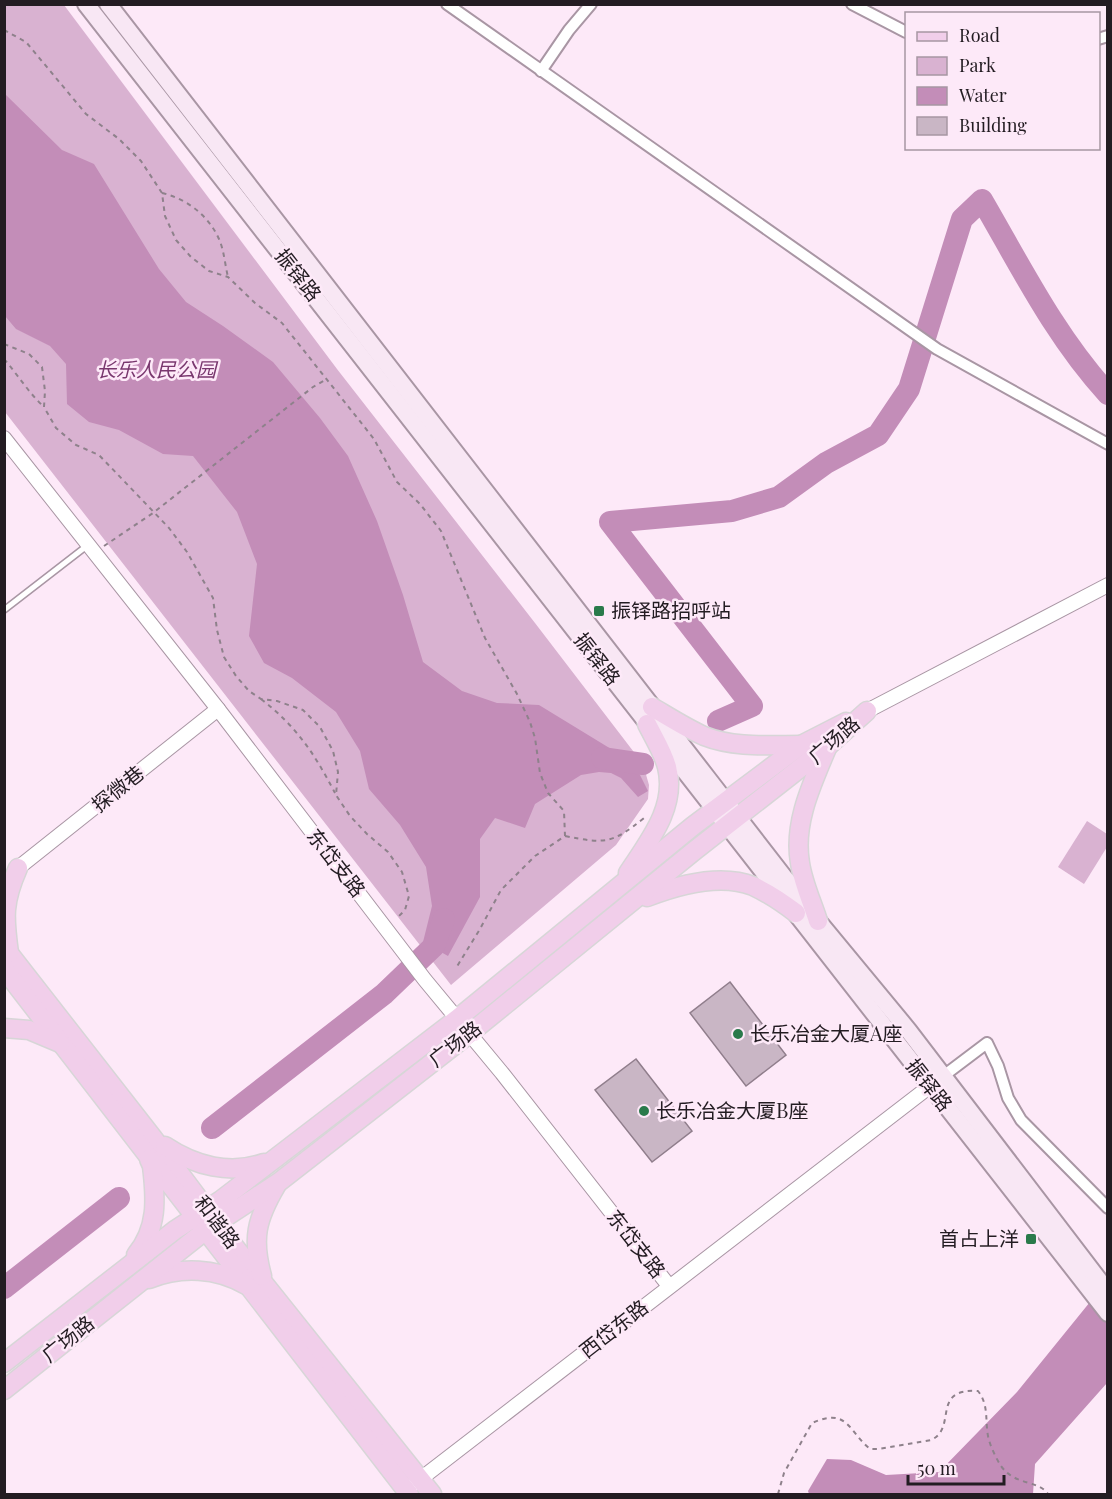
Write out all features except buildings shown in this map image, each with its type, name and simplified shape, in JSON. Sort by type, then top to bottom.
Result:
[{"type":"main road","name":"振铎路","points":[[86,4],[721,805],[796,913],[936,1081],[1099,1288],[1107,1313]]},
{"type":"main road","name":"振铎路","points":[[108,4],[650,716]]},
{"type":"main road","name":"广场路","points":[[4,1390],[134,1287],[272,1161],[457,1019],[721,805],[801,745],[867,711]]},
{"type":"main road","name":"广场路","points":[[4,1363],[176,1230],[207,1220],[279,1182],[469,1034],[827,747],[867,711]]},
{"type":"main road","points":[[650,716],[719,741],[741,744],[801,745]]},
{"type":"main road","points":[[620,885],[658,825],[664,813],[670,788],[666,764],[650,716]]},
{"type":"main road","points":[[818,921],[800,864],[798,838],[803,811],[827,747]]},
{"type":"main road","name":"振铎路","points":[[733,821],[908,1030],[936,1081]]},
{"type":"main road","points":[[6,956],[5,908],[11,886],[11,870]]},
{"type":"main road","points":[[634,901],[671,888],[702,882],[726,882],[751,885],[796,913]]},
{"type":"main road","name":"和谐路","points":[[6,956],[64,1046],[149,1143]]},
{"type":"main road","name":"和谐路","points":[[6,956],[255,1282],[432,1494]]},
{"type":"main road","points":[[4,1028],[29,1030],[64,1046]]},
{"type":"main road","points":[[149,1143],[194,1163],[214,1167],[243,1168],[272,1161]]},
{"type":"main road","points":[[122,1272],[139,1252],[152,1227],[155,1211],[149,1143]]},
{"type":"main road","points":[[134,1287],[152,1278],[200,1270],[255,1282],[256,1233],[263,1209],[279,1182]]},
{"type":"main road","name":"和谐路","points":[[255,1282],[405,1493]]},
{"type":"street","points":[[447,4],[937,350],[1107,444]]},
{"type":"street","points":[[541,71],[569,30],[591,4]]},
{"type":"street","points":[[852,4],[905,31]]},
{"type":"street","name":"东岱支路","points":[[4,438],[218,709],[425,980],[669,1286]]},
{"type":"street","points":[[867,711],[1107,585]]},
{"type":"street","name":"探微巷","points":[[11,870],[218,709]]},
{"type":"street","points":[[936,1081],[987,1043],[1008,1098],[1021,1120],[1107,1208]]},
{"type":"street","name":"西岱东路","points":[[405,1493],[936,1081]]},
{"type":"lane","points":[[4,610],[91,549]]},
{"type":"path","points":[[4,30],[26,42],[86,114],[119,139],[141,161],[162,193],[165,216],[176,240],[191,257],[209,271],[228,277],[255,303],[282,323],[374,439],[397,482],[420,504],[441,531],[485,638],[518,694],[530,722],[535,738],[540,773],[548,793],[564,811],[566,836]]},
{"type":"path","points":[[162,193],[178,197],[199,211],[220,240],[228,277]]},
{"type":"path","points":[[4,344],[29,354],[42,367],[44,407]]},
{"type":"path","points":[[4,359],[18,374],[29,393],[44,407],[56,428],[76,445],[99,455],[169,528],[187,552],[213,598],[217,630],[224,657],[236,676],[249,691],[290,724],[308,745],[350,816],[388,852],[402,872],[409,896],[405,910],[396,919]]},
{"type":"path","points":[[91,549],[153,513],[313,387],[326,380]]},
{"type":"path","points":[[261,699],[277,701],[303,710],[320,727],[333,751],[338,772],[336,795]]},
{"type":"path","points":[[456,968],[501,890],[536,856],[566,836],[594,842],[614,838],[626,833],[645,817]]},
{"type":"path","points":[[778,1494],[784,1473],[812,1423],[820,1419],[841,1419],[850,1424],[870,1449],[931,1440],[939,1437],[950,1398],[956,1393],[967,1390],[978,1391],[984,1399],[988,1437],[1000,1466],[1018,1481],[1045,1489],[1048,1494]]},
{"type":"green space","name":"长乐人民公园","points":[[5,5],[64,5],[337,369],[643,764],[649,785],[648,799],[616,845],[451,985],[5,412]]},
{"type":"green space","points":[[1087,821],[1107,834],[1107,847],[1084,884],[1058,867]]},
{"type":"water","points":[[5,94],[62,150],[94,164],[159,269],[186,302],[273,362],[320,418],[348,456],[377,521],[423,662],[462,691],[497,703],[539,705],[634,763],[648,791],[638,797],[621,778],[611,773],[599,772],[581,775],[535,804],[525,828],[495,818],[480,839],[480,897],[448,956],[423,942],[432,906],[426,867],[400,825],[369,789],[360,751],[336,712],[292,678],[264,663],[249,636],[257,564],[237,512],[193,456],[163,454],[119,430],[89,422],[67,404],[66,364],[50,346],[16,329],[5,316]]},
{"type":"water","points":[[1107,1281],[1107,1383],[1035,1464],[1033,1494],[809,1494],[808,1491],[827,1459],[851,1460],[886,1475],[939,1472],[1017,1392]]},
{"type":"waterway","points":[[718,721],[752,706],[610,522],[732,511],[779,497],[826,463],[878,435],[909,389],[962,219],[982,200],[1055,325],[1071,349],[1108,394]]},
{"type":"waterway","points":[[602,758],[643,764]]},
{"type":"waterway","points":[[212,1128],[384,994],[434,946],[444,919]]},
{"type":"waterway","points":[[4,1288],[119,1198]]},
{"type":"place","name":"振铎路招呼站","points":[[599,611]]},
{"type":"place","name":"长乐冶金大厦A座","points":[[738,1034]]},
{"type":"place","name":"长乐冶金大厦B座","points":[[644,1111]]},
{"type":"place","name":"首占上洋","points":[[1031,1239]]}]
